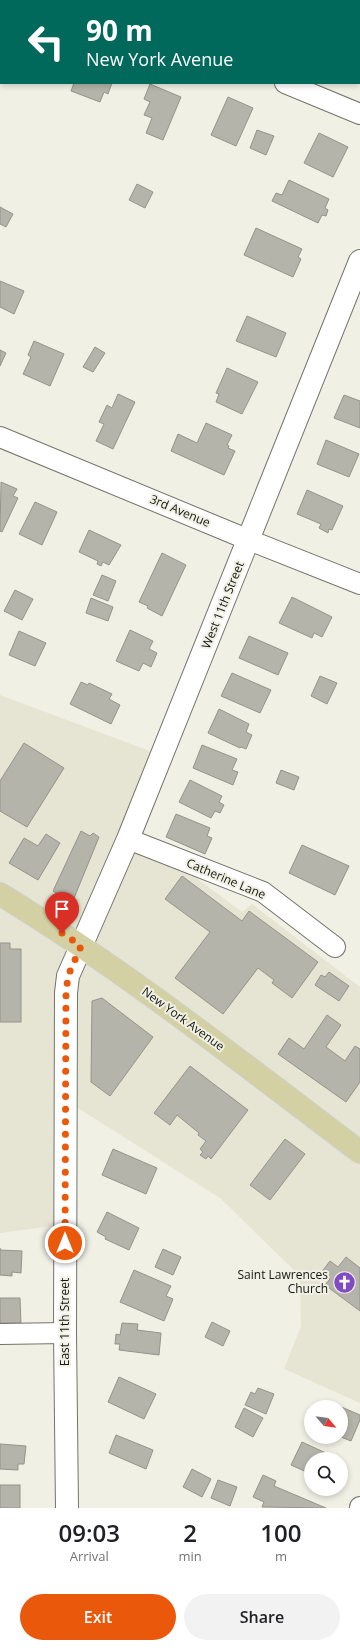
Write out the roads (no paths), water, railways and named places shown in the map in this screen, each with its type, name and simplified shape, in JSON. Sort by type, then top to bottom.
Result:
[{"type":"main road","name":"New York Avenue","points":[[0,894],[81,946],[192,1025],[360,1152]]},
{"type":"street","points":[[287,84],[360,114]]},
{"type":"street","name":"West 11th Street","points":[[81,946],[128,839],[360,261]]},
{"type":"street","name":"3rd Avenue","points":[[0,436],[249,540],[360,584]]},
{"type":"street","name":"Catherine Lane","points":[[128,839],[263,892],[335,947]]},
{"type":"street","name":"East 11th Street","points":[[67,1508],[65,1333],[66,993],[68,976],[81,946]]},
{"type":"street","points":[[0,1334],[65,1333]]},
{"type":"place","name":"Saint Lawrences Church","points":[[344,1282]]}]
